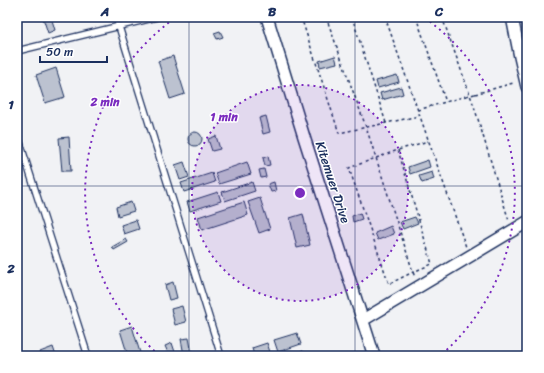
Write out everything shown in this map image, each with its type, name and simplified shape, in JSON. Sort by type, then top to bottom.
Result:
[{"type":"street","name":"Kitemuer Drive","points":[[267,17],[374,356]]},
{"type":"street","points":[[512,17],[527,87]]},
{"type":"street","points":[[363,320],[527,222]]},
{"type":"lane","points":[[116,17],[221,356]]},
{"type":"lane","points":[[17,51],[157,17]]},
{"type":"lane","points":[[17,133],[88,356]]},
{"type":"path","points":[[301,17],[339,133],[419,116]]},
{"type":"path","points":[[326,17],[366,127],[418,287]]},
{"type":"path","points":[[352,17],[386,123]]},
{"type":"path","points":[[385,17],[469,256]]},
{"type":"path","points":[[416,17],[446,102]]},
{"type":"path","points":[[442,17],[474,106],[512,231]]},
{"type":"path","points":[[418,110],[513,83]]},
{"type":"path","points":[[398,150],[432,264],[389,284],[349,168],[398,150],[428,141]]},
{"type":"building","points":[[51,17],[55,30],[48,33],[43,18]]},
{"type":"building","points":[[220,31],[223,37],[217,39],[214,33]]},
{"type":"building","points":[[173,56],[185,94],[170,99],[158,61]]},
{"type":"building","points":[[335,56],[337,63],[320,67],[319,61]]},
{"type":"building","points":[[56,68],[65,97],[45,103],[36,75]]},
{"type":"building","points":[[397,75],[399,82],[378,88],[376,81]]},
{"type":"building","points":[[401,87],[403,94],[382,100],[380,93]]},
{"type":"building","points":[[266,116],[270,132],[263,134],[259,118]]},
{"type":"building","points":[[195,132],[200,134],[202,139],[200,144],[195,146],[190,144],[188,139],[190,134]]},
{"type":"building","points":[[216,136],[220,149],[212,151],[208,139]]},
{"type":"building","points":[[69,137],[71,171],[62,171],[59,138]]},
{"type":"building","points":[[268,156],[270,165],[265,166],[263,158]]},
{"type":"building","points":[[428,160],[430,167],[410,174],[408,167]]},
{"type":"building","points":[[184,162],[189,177],[180,180],[175,165]]},
{"type":"building","points":[[247,162],[251,174],[219,184],[215,173]]},
{"type":"building","points":[[264,169],[266,177],[261,178],[259,170]]},
{"type":"building","points":[[432,172],[434,179],[422,183],[419,176]]},
{"type":"building","points":[[212,173],[215,182],[184,192],[181,183]]},
{"type":"building","points":[[252,182],[255,191],[225,201],[222,192]]},
{"type":"building","points":[[274,182],[276,191],[271,192],[268,184]]},
{"type":"building","points":[[218,192],[221,201],[190,211],[187,202]]},
{"type":"building","points":[[260,198],[270,229],[259,233],[248,202]]},
{"type":"building","points":[[131,202],[134,211],[118,216],[116,207]]},
{"type":"building","points":[[244,202],[248,215],[202,230],[198,217]]},
{"type":"building","points":[[360,213],[362,219],[353,222],[352,216]]},
{"type":"building","points":[[303,214],[310,245],[297,248],[290,218]]},
{"type":"building","points":[[415,217],[418,223],[403,229],[400,222]]},
{"type":"building","points":[[136,220],[139,229],[124,234],[121,225]]},
{"type":"building","points":[[391,226],[394,234],[378,240],[375,233]]},
{"type":"building","points":[[126,239],[128,242],[114,250],[112,247]]},
{"type":"building","points":[[173,282],[177,298],[169,300],[165,285]]},
{"type":"building","points":[[182,306],[186,322],[175,325],[171,309]]},
{"type":"building","points":[[132,326],[141,356],[128,356],[120,330]]},
{"type":"building","points":[[297,333],[301,344],[278,352],[274,340]]},
{"type":"building","points":[[189,338],[192,354],[184,355],[181,339]]},
{"type":"building","points":[[172,343],[175,352],[169,355],[165,346]]},
{"type":"building","points":[[267,343],[270,352],[254,356],[252,348]]},
{"type":"building","points":[[53,347],[56,356],[42,356],[40,352]]},
{"type":"building","points":[[303,351],[304,356],[287,356]]}]
